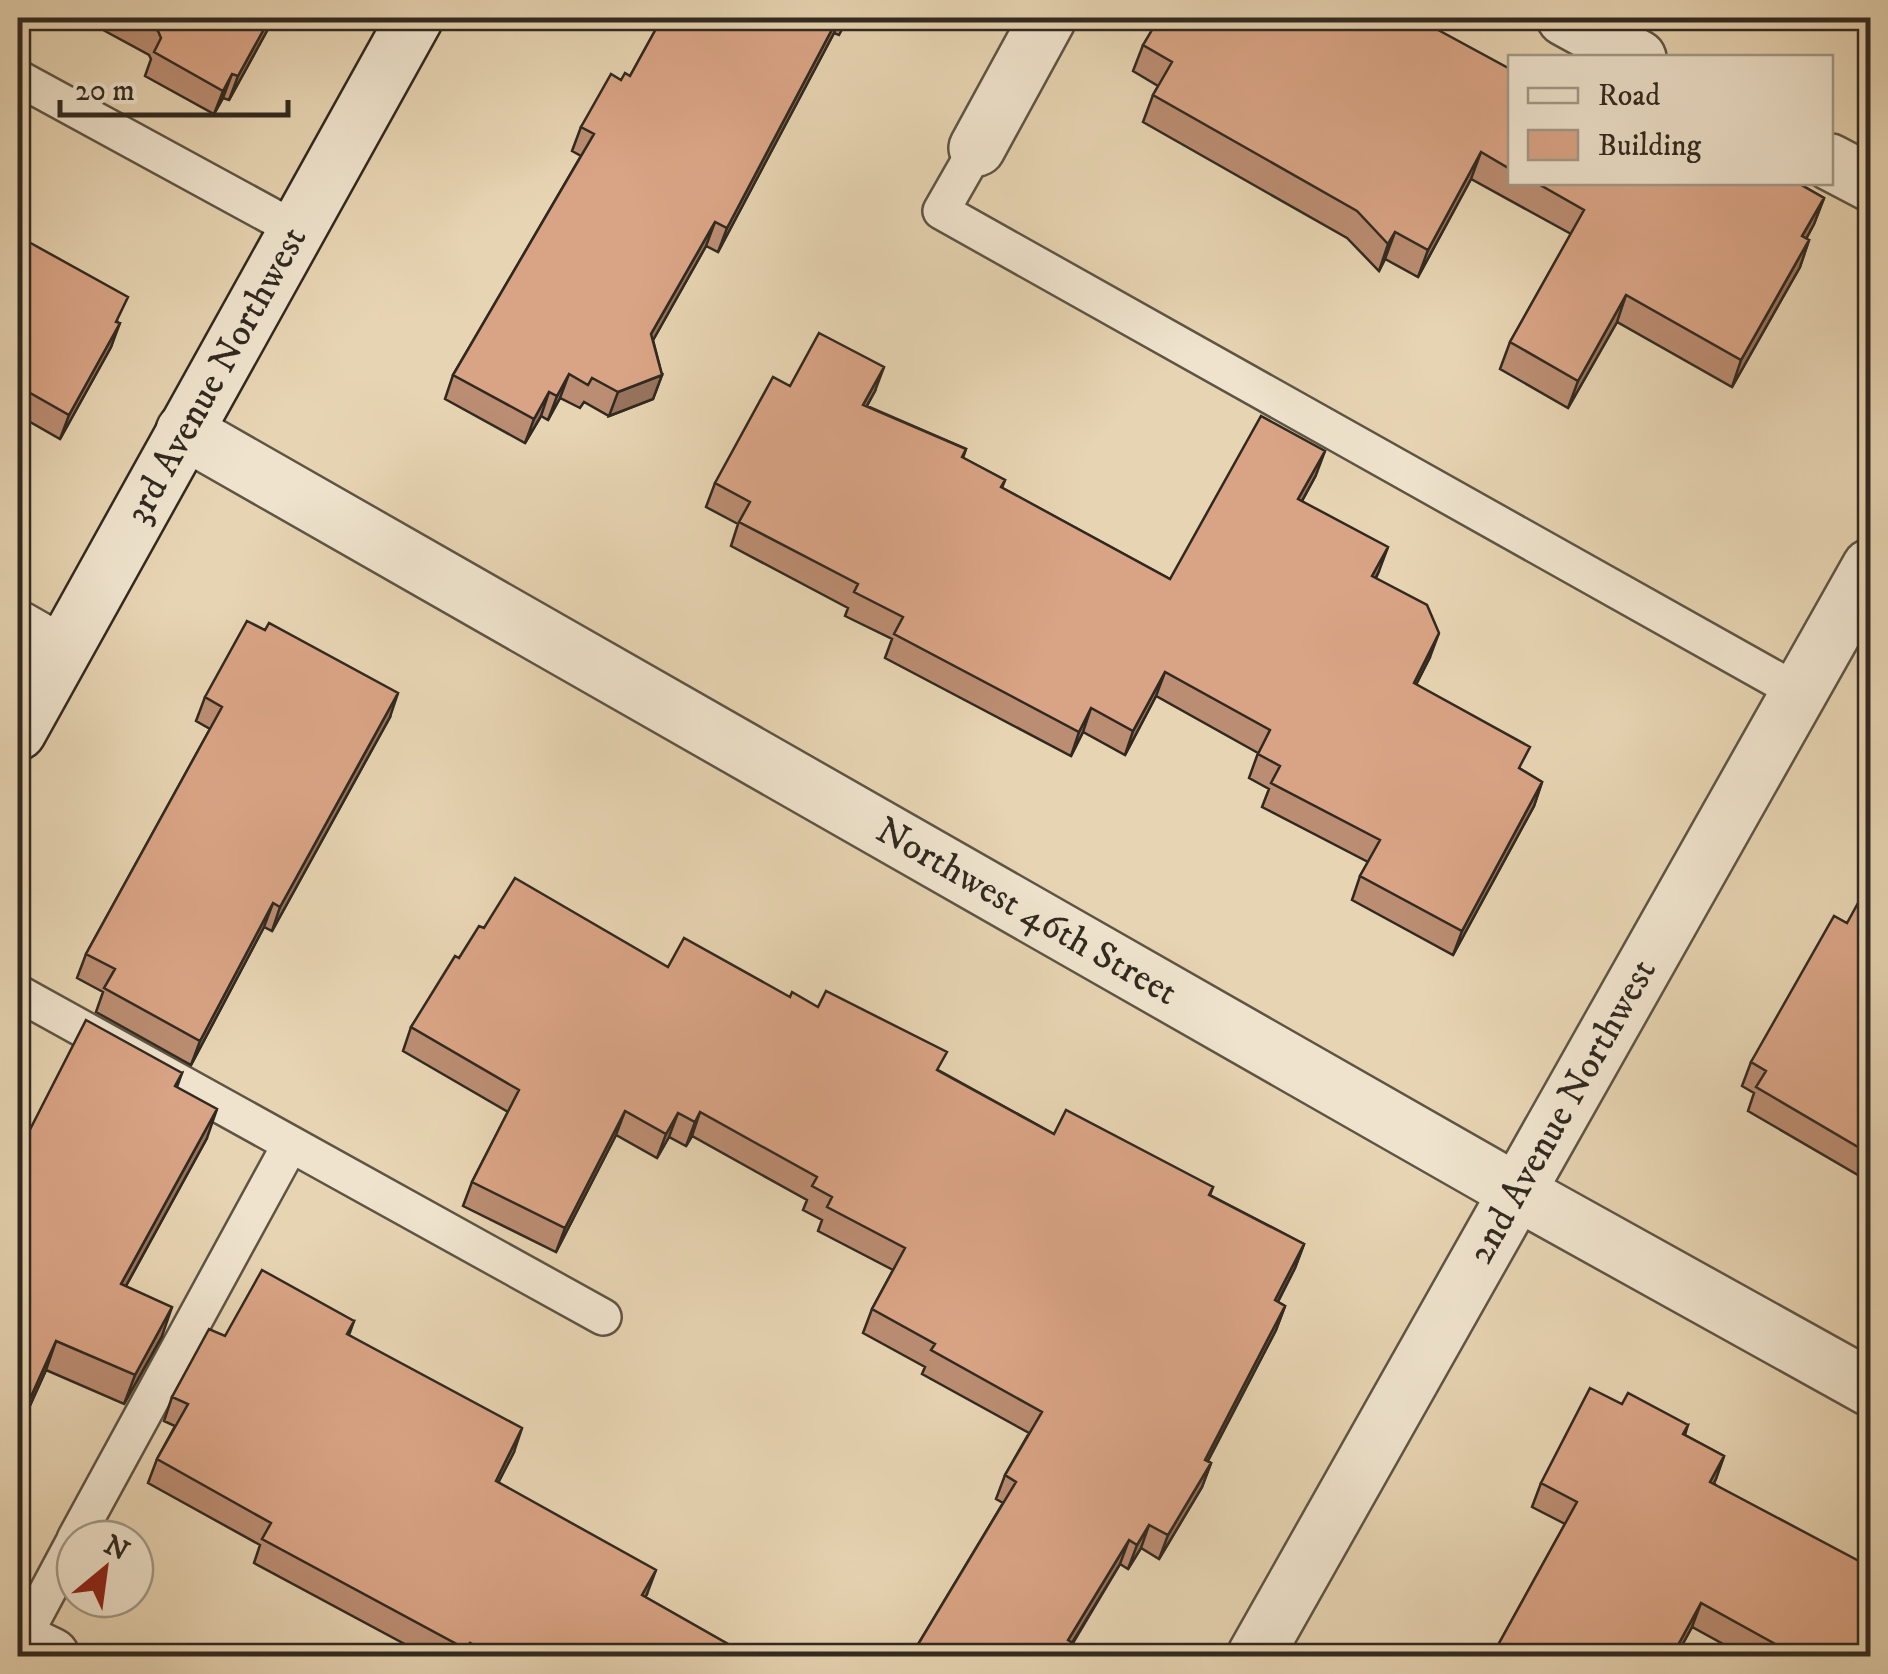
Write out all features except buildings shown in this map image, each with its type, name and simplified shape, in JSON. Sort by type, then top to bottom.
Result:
[{"type":"street","name":"3rd Avenue Northwest","points":[[18,732],[39,641],[184,431],[415,18]]},
{"type":"street","points":[[977,148],[1048,18]]},
{"type":"street","points":[[1564,18],[1632,55]]},
{"type":"street","points":[[1833,164],[1870,184]]},
{"type":"street","name":"Northwest 46th Street","points":[[184,431],[1518,1192],[1870,1388]]},
{"type":"street","name":"2nd Avenue Northwest","points":[[1255,1656],[1870,567]]},
{"type":"lane","points":[[18,78],[295,229]]},
{"type":"lane","points":[[977,148],[941,210],[1800,692]]},
{"type":"lane","points":[[18,992],[603,1317]]},
{"type":"lane","points":[[86,1519],[290,1145]]},
{"type":"lane","points":[[30,1646],[55,1587]]}]
